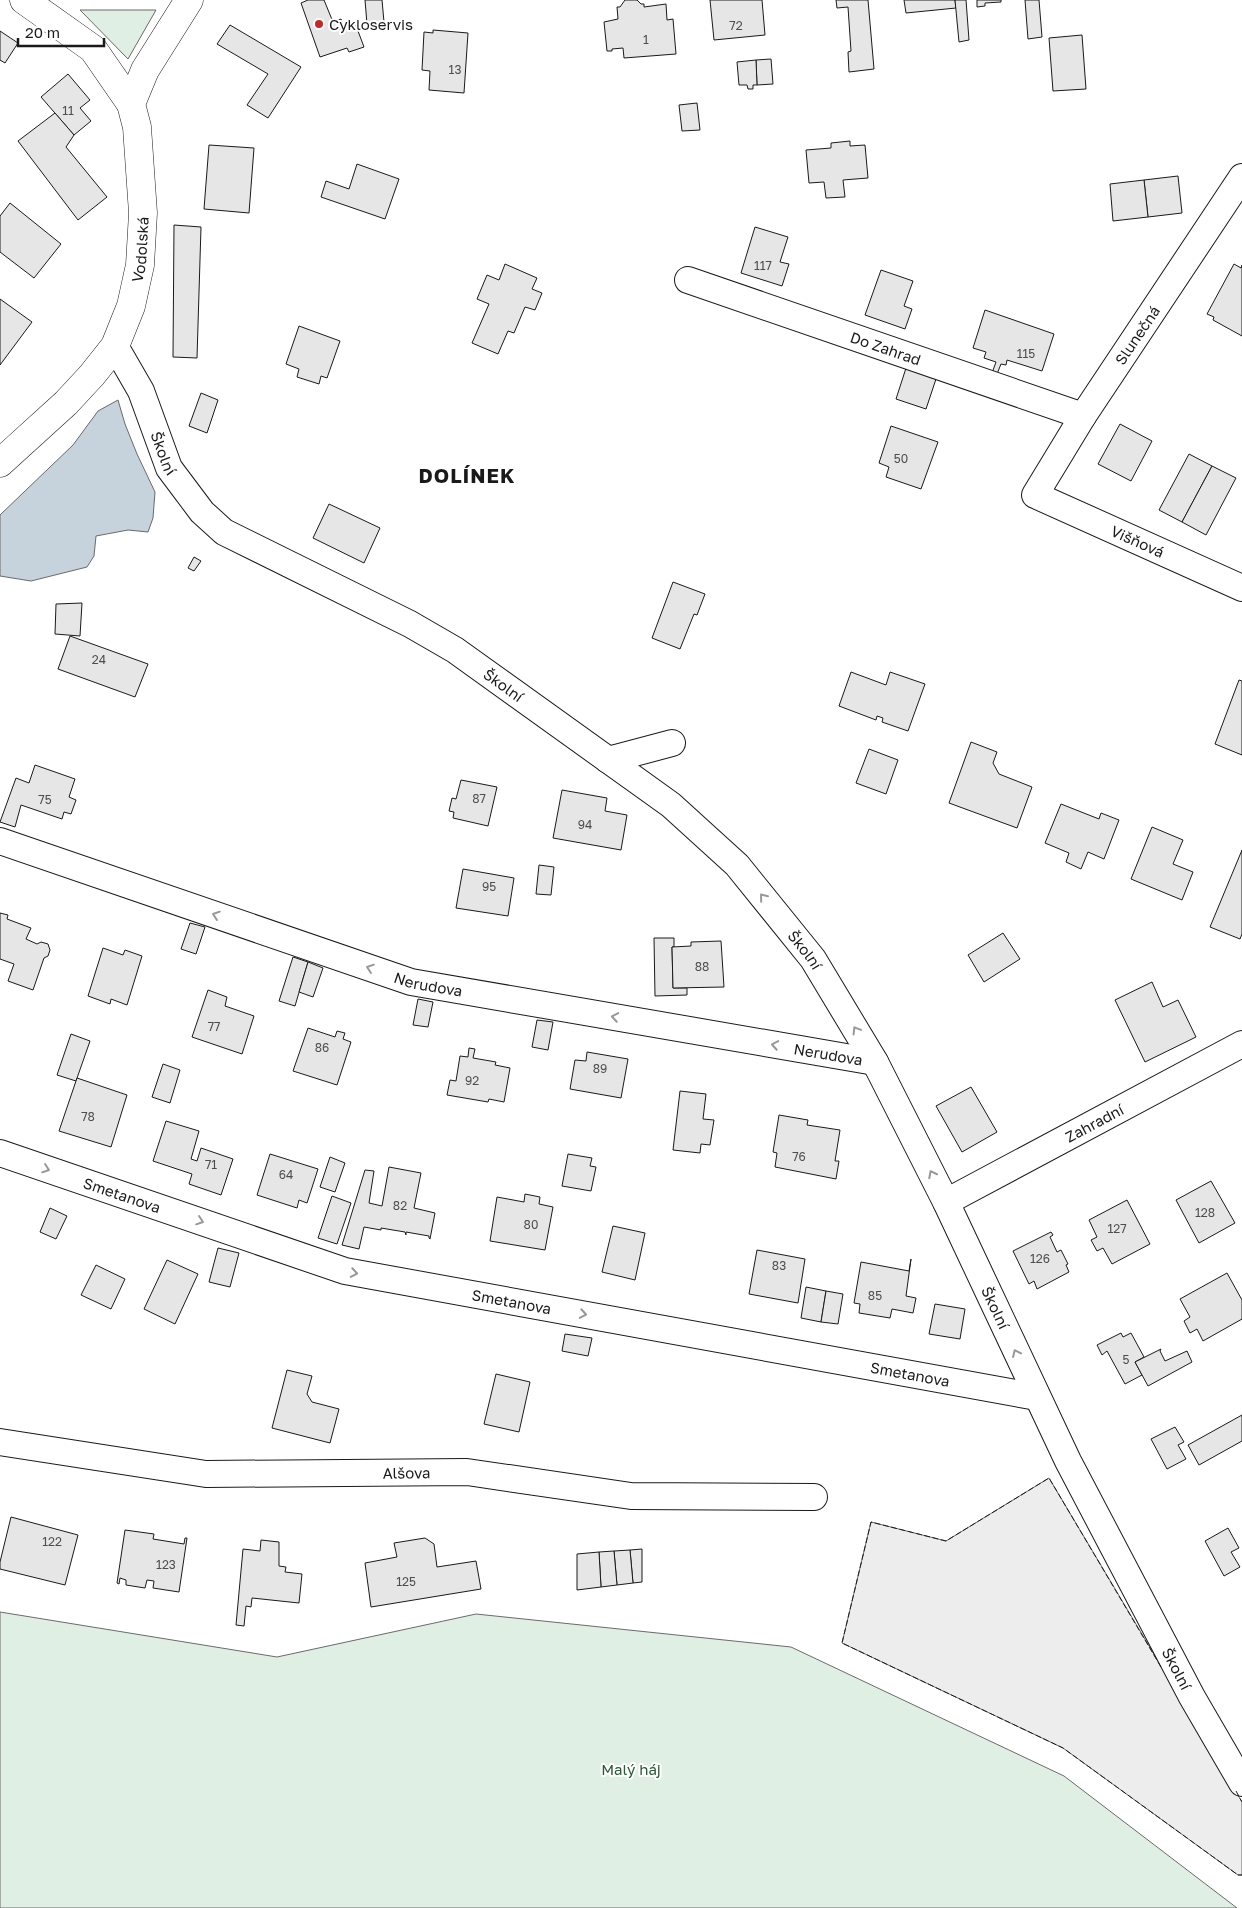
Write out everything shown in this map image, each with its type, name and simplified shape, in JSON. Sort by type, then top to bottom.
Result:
[{"type":"street","points":[[24,0],[93,50],[131,104]]},
{"type":"street","points":[[131,104],[145,70],[189,0]]},
{"type":"street","name":"Vodolská","points":[[0,463],[66,403],[92,375],[115,346],[131,306],[140,265],[143,213],[137,128],[131,104]]},
{"type":"street","name":"Slunečná","points":[[1035,495],[1083,416],[1242,177]]},
{"type":"street","name":"Do Zahrad","points":[[688,280],[1083,416]]},
{"type":"street","name":"Školní","points":[[115,346],[141,391],[169,468],[202,512],[224,532],[410,624],[455,650],[671,805],[737,865],[813,960],[874,1062],[946,1202],[1068,1461],[1192,1697],[1242,1783]]},
{"type":"street","name":"Višňová","points":[[1035,495],[1242,588]]},
{"type":"street","points":[[608,760],[672,743]]},
{"type":"street","name":"Nerudova","points":[[0,841],[411,982],[874,1062]]},
{"type":"street","name":"Zahradní","points":[[946,1202],[1242,1044]]},
{"type":"street","name":"Smetanova","points":[[0,1153],[345,1271],[1037,1397]]},
{"type":"street","name":"Alšova","points":[[0,1442],[206,1474],[467,1472],[630,1496],[814,1497]]},
{"type":"green space","points":[[80,10],[156,10],[128,59]]},
{"type":"green space","name":"Malý háj","points":[[0,1612],[277,1657],[476,1614],[791,1647],[1064,1776],[1237,1908],[0,1908]]},
{"type":"shaded area","points":[[118,400],[137,454],[155,492],[153,518],[148,532],[128,530],[96,536],[94,556],[87,567],[31,581],[0,576],[0,515],[73,445],[98,411]]},
{"type":"shaded area","points":[[1049,1478],[1242,1802],[1242,1875],[1238,1875],[1063,1748],[842,1643],[871,1522],[946,1541]]},
{"type":"building","points":[[308,0],[324,0],[333,22],[341,19],[344,27],[355,23],[364,47],[349,52],[347,48],[320,57],[301,3]]},
{"type":"building","points":[[365,0],[382,0],[384,22],[367,24]]},
{"type":"building","points":[[625,0],[637,0],[644,4],[644,7],[666,4],[667,20],[673,19],[676,54],[624,58],[623,48],[607,51],[604,22],[618,19],[617,7],[620,7]]},
{"type":"building","points":[[710,0],[762,0],[765,35],[714,40]]},
{"type":"building","points":[[836,0],[868,0],[874,69],[849,72],[848,52],[851,51],[848,7],[837,8]]},
{"type":"building","points":[[904,0],[955,0],[956,8],[906,13]]},
{"type":"building","points":[[955,0],[966,0],[969,40],[959,42]]},
{"type":"building","points":[[977,0],[1001,0],[1001,2],[985,3],[985,6],[977,7]]},
{"type":"building","points":[[1025,0],[1039,0],[1042,37],[1028,39]]},
{"type":"building","points":[[230,25],[301,67],[268,118],[247,105],[268,74],[217,44]]},
{"type":"building","points":[[433,30],[468,33],[464,93],[429,90],[430,71],[422,70],[424,32],[433,33]]},
{"type":"building","points":[[0,31],[18,43],[5,63],[0,60]]},
{"type":"building","points":[[1082,35],[1086,89],[1053,91],[1049,38]]},
{"type":"building","points":[[771,59],[773,84],[757,85],[756,60]]},
{"type":"building","points":[[756,60],[757,85],[753,85],[753,89],[748,89],[747,85],[739,85],[737,62]]},
{"type":"building","points":[[68,74],[90,100],[80,108],[91,121],[74,135],[41,97]]},
{"type":"building","points":[[697,103],[700,130],[682,131],[679,105]]},
{"type":"building","points":[[55,113],[74,135],[66,147],[107,197],[78,220],[18,141]]},
{"type":"building","points":[[850,141],[850,146],[865,145],[868,178],[843,180],[845,197],[826,198],[824,182],[809,183],[806,150],[831,148],[831,143]]},
{"type":"building","points":[[209,145],[254,148],[249,213],[204,209]]},
{"type":"building","points":[[357,164],[399,179],[385,219],[321,197],[326,181],[349,189]]},
{"type":"building","points":[[1178,176],[1182,213],[1148,217],[1144,180]]},
{"type":"building","points":[[1144,180],[1148,217],[1113,221],[1110,184]]},
{"type":"building","points":[[10,203],[61,244],[34,278],[0,252],[0,216]]},
{"type":"building","points":[[174,225],[201,227],[197,358],[173,357]]},
{"type":"building","points":[[755,227],[788,237],[780,262],[789,264],[782,286],[741,273]]},
{"type":"building","points":[[505,264],[537,278],[532,289],[542,293],[535,310],[525,307],[514,333],[508,331],[498,354],[472,343],[489,304],[477,299],[487,275],[499,280]]},
{"type":"building","points":[[1234,264],[1241,268],[1242,265],[1242,336],[1213,320],[1214,317],[1207,314]]},
{"type":"building","points":[[881,270],[913,281],[904,306],[912,309],[905,329],[865,315]]},
{"type":"building","points":[[0,299],[32,322],[0,365]]},
{"type":"building","points":[[985,310],[1054,334],[1042,371],[1007,360],[1006,365],[1001,364],[997,374],[992,373],[996,362],[984,358],[986,352],[973,348]]},
{"type":"building","points":[[299,326],[340,341],[327,378],[321,376],[319,384],[297,377],[299,369],[286,364]]},
{"type":"building","points":[[907,365],[937,376],[926,409],[896,399]]},
{"type":"building","points":[[201,393],[218,400],[207,433],[189,426]]},
{"type":"building","points":[[1120,424],[1152,441],[1131,481],[1098,464]]},
{"type":"building","points":[[891,426],[938,442],[921,489],[886,477],[889,467],[879,463]]},
{"type":"building","points":[[1189,454],[1212,466],[1182,522],[1159,510]]},
{"type":"building","points":[[1212,466],[1236,478],[1206,535],[1182,522]]},
{"type":"building","points":[[329,504],[380,528],[364,563],[313,538]]},
{"type":"building","points":[[194,557],[201,561],[194,571],[188,568]]},
{"type":"building","points":[[673,582],[705,594],[697,615],[694,614],[680,649],[652,638]]},
{"type":"building","points":[[82,603],[80,636],[55,634],[56,604]]},
{"type":"building","points":[[70,636],[148,664],[135,697],[58,669]]},
{"type":"building","points":[[851,672],[886,685],[890,672],[925,684],[908,731],[882,722],[883,718],[877,716],[876,720],[839,706]]},
{"type":"building","points":[[1239,680],[1242,681],[1242,755],[1215,744]]},
{"type":"building","points":[[971,742],[997,752],[993,763],[999,774],[1032,787],[1017,828],[949,803]]},
{"type":"building","points":[[869,749],[898,760],[886,794],[856,783]]},
{"type":"building","points":[[35,765],[75,779],[69,797],[76,800],[71,814],[64,812],[62,819],[21,805],[15,827],[0,822],[16,778],[29,783]]},
{"type":"building","points":[[461,780],[497,787],[488,826],[453,818],[454,812],[449,811],[452,798],[456,799]]},
{"type":"building","points":[[562,790],[607,798],[605,811],[627,815],[621,850],[553,838]]},
{"type":"building","points":[[1061,804],[1099,819],[1101,813],[1119,820],[1104,859],[1088,852],[1081,869],[1066,862],[1069,853],[1045,843]]},
{"type":"building","points":[[1152,827],[1183,840],[1173,864],[1193,872],[1182,900],[1131,879]]},
{"type":"building","points":[[1242,850],[1242,934],[1240,939],[1210,927]]},
{"type":"building","points":[[539,865],[554,867],[551,895],[536,894]]},
{"type":"building","points":[[463,869],[514,878],[508,916],[456,908]]},
{"type":"building","points":[[0,913],[8,915],[7,919],[31,928],[26,939],[37,944],[41,942],[48,944],[50,950],[48,956],[44,958],[33,990],[8,981],[14,964],[0,959]]},
{"type":"building","points":[[190,923],[205,927],[196,954],[181,949]]},
{"type":"building","points":[[1003,933],[1020,959],[984,982],[968,955]]},
{"type":"building","points":[[654,938],[674,938],[674,947],[672,947],[673,988],[687,988],[687,995],[655,996]]},
{"type":"building","points":[[721,941],[724,987],[673,988],[672,947],[691,946],[691,942]]},
{"type":"building","points":[[103,948],[123,955],[125,950],[142,956],[127,1005],[111,999],[110,1004],[88,996]]},
{"type":"building","points":[[293,957],[308,962],[295,1006],[279,1001]]},
{"type":"building","points":[[308,962],[323,968],[313,997],[299,992]]},
{"type":"building","points":[[1152,982],[1163,1007],[1178,1000],[1196,1037],[1145,1062],[1115,1000]]},
{"type":"building","points":[[208,990],[227,997],[225,1006],[254,1016],[242,1054],[192,1037]]},
{"type":"building","points":[[418,999],[433,1002],[428,1027],[413,1025]]},
{"type":"building","points":[[537,1020],[553,1022],[548,1050],[532,1047]]},
{"type":"building","points":[[308,1028],[335,1037],[337,1031],[345,1033],[343,1039],[351,1042],[337,1085],[293,1071]]},
{"type":"building","points":[[71,1034],[90,1041],[76,1081],[57,1075]]},
{"type":"building","points":[[469,1048],[475,1049],[473,1058],[496,1062],[495,1065],[510,1068],[504,1102],[489,1099],[488,1102],[447,1095],[450,1080],[456,1081],[460,1056],[468,1057]]},
{"type":"building","points":[[587,1052],[628,1059],[621,1098],[570,1089],[575,1060],[586,1061]]},
{"type":"building","points":[[163,1064],[180,1070],[170,1103],[152,1097]]},
{"type":"building","points":[[77,1078],[127,1095],[111,1147],[59,1131]]},
{"type":"building","points":[[971,1087],[997,1132],[962,1152],[936,1106]]},
{"type":"building","points":[[680,1091],[706,1094],[703,1119],[714,1120],[710,1145],[701,1144],[700,1153],[673,1150]]},
{"type":"building","points":[[779,1115],[808,1120],[807,1125],[840,1130],[835,1161],[839,1161],[836,1179],[775,1167],[777,1153],[773,1152]]},
{"type":"building","points":[[166,1121],[199,1131],[191,1159],[197,1161],[201,1148],[233,1159],[221,1195],[189,1184],[192,1174],[153,1161]]},
{"type":"building","points":[[270,1154],[318,1169],[307,1203],[299,1200],[297,1208],[257,1195]]},
{"type":"building","points":[[568,1154],[592,1158],[590,1166],[596,1167],[591,1191],[562,1186]]},
{"type":"building","points":[[330,1157],[345,1163],[335,1192],[320,1187]]},
{"type":"building","points":[[389,1167],[421,1173],[414,1208],[435,1213],[430,1239],[429,1236],[406,1232],[406,1235],[405,1232],[364,1227],[359,1249],[342,1245],[365,1170],[374,1171],[369,1203],[382,1206]]},
{"type":"building","points":[[1211,1181],[1235,1223],[1199,1243],[1176,1200]]},
{"type":"building","points":[[525,1194],[540,1197],[539,1204],[553,1207],[545,1250],[490,1241],[497,1197],[524,1202]]},
{"type":"building","points":[[332,1196],[351,1203],[337,1244],[318,1238]]},
{"type":"building","points":[[1127,1200],[1150,1244],[1112,1264],[1103,1248],[1097,1251],[1091,1240],[1097,1237],[1089,1220]]},
{"type":"building","points":[[50,1208],[67,1216],[56,1239],[40,1232]]},
{"type":"building","points":[[613,1226],[645,1233],[635,1280],[602,1272]]},
{"type":"building","points":[[1051,1232],[1053,1235],[1050,1237],[1057,1252],[1061,1250],[1068,1264],[1066,1265],[1069,1272],[1037,1289],[1034,1281],[1029,1284],[1013,1251]]},
{"type":"building","points":[[218,1248],[239,1253],[230,1287],[209,1282]]},
{"type":"building","points":[[757,1250],[805,1259],[798,1303],[749,1294]]},
{"type":"building","points":[[911,1259],[906,1296],[916,1298],[913,1313],[892,1309],[890,1318],[859,1313],[860,1304],[854,1303],[861,1262],[909,1271]]},
{"type":"building","points":[[167,1260],[198,1274],[175,1324],[144,1309]]},
{"type":"building","points":[[96,1265],[125,1279],[111,1309],[81,1295]]},
{"type":"building","points":[[1227,1273],[1242,1300],[1242,1319],[1203,1341],[1197,1329],[1190,1333],[1184,1321],[1190,1317],[1180,1299]]},
{"type":"building","points":[[806,1287],[826,1291],[821,1322],[801,1318]]},
{"type":"building","points":[[826,1291],[843,1294],[838,1324],[821,1322]]},
{"type":"building","points":[[935,1304],[965,1309],[960,1339],[929,1334]]},
{"type":"building","points":[[1121,1333],[1123,1337],[1131,1333],[1144,1357],[1135,1362],[1142,1375],[1125,1384],[1107,1351],[1102,1355],[1097,1345]]},
{"type":"building","points":[[565,1334],[592,1338],[588,1356],[562,1351]]},
{"type":"building","points":[[1161,1349],[1160,1351],[1165,1361],[1187,1351],[1192,1362],[1148,1386],[1135,1362]]},
{"type":"building","points":[[287,1370],[312,1376],[307,1394],[312,1402],[339,1409],[330,1443],[272,1428]]},
{"type":"building","points":[[496,1374],[530,1382],[519,1432],[484,1424]]},
{"type":"building","points":[[1242,1415],[1242,1441],[1199,1465],[1188,1445]]},
{"type":"building","points":[[1175,1427],[1184,1442],[1178,1445],[1186,1459],[1167,1469],[1151,1439]]},
{"type":"building","points":[[11,1517],[78,1535],[65,1585],[0,1569]]},
{"type":"building","points":[[1228,1528],[1239,1548],[1231,1552],[1240,1567],[1224,1576],[1205,1541]]},
{"type":"building","points":[[125,1530],[154,1534],[153,1539],[184,1544],[185,1538],[187,1538],[179,1592],[153,1588],[154,1581],[147,1580],[145,1588],[126,1585],[126,1580],[120,1578],[119,1584],[117,1583]]},
{"type":"building","points":[[425,1538],[434,1544],[437,1567],[476,1561],[481,1589],[371,1607],[365,1563],[397,1557],[394,1543]]},
{"type":"building","points":[[261,1540],[279,1542],[279,1566],[286,1567],[285,1572],[302,1574],[299,1603],[252,1598],[251,1607],[246,1606],[244,1626],[236,1625],[243,1549],[260,1551]]},
{"type":"building","points":[[642,1549],[642,1582],[633,1583],[630,1550]]},
{"type":"building","points":[[630,1550],[633,1583],[617,1585],[614,1551]]},
{"type":"building","points":[[614,1551],[617,1585],[601,1587],[599,1552]]},
{"type":"building","points":[[599,1552],[601,1587],[577,1590],[577,1554]]},
{"type":"fence","points":[[1161,1667],[1049,1478],[946,1541],[871,1522],[842,1643],[1063,1748],[1238,1875],[1242,1875]]},
{"type":"fence","points":[[1236,1791],[1242,1802]]},
{"type":"place","name":"Cykloservis","points":[[319,24]]},
{"type":"district","name":"DOLÍNEK","points":[[467,475]]}]
